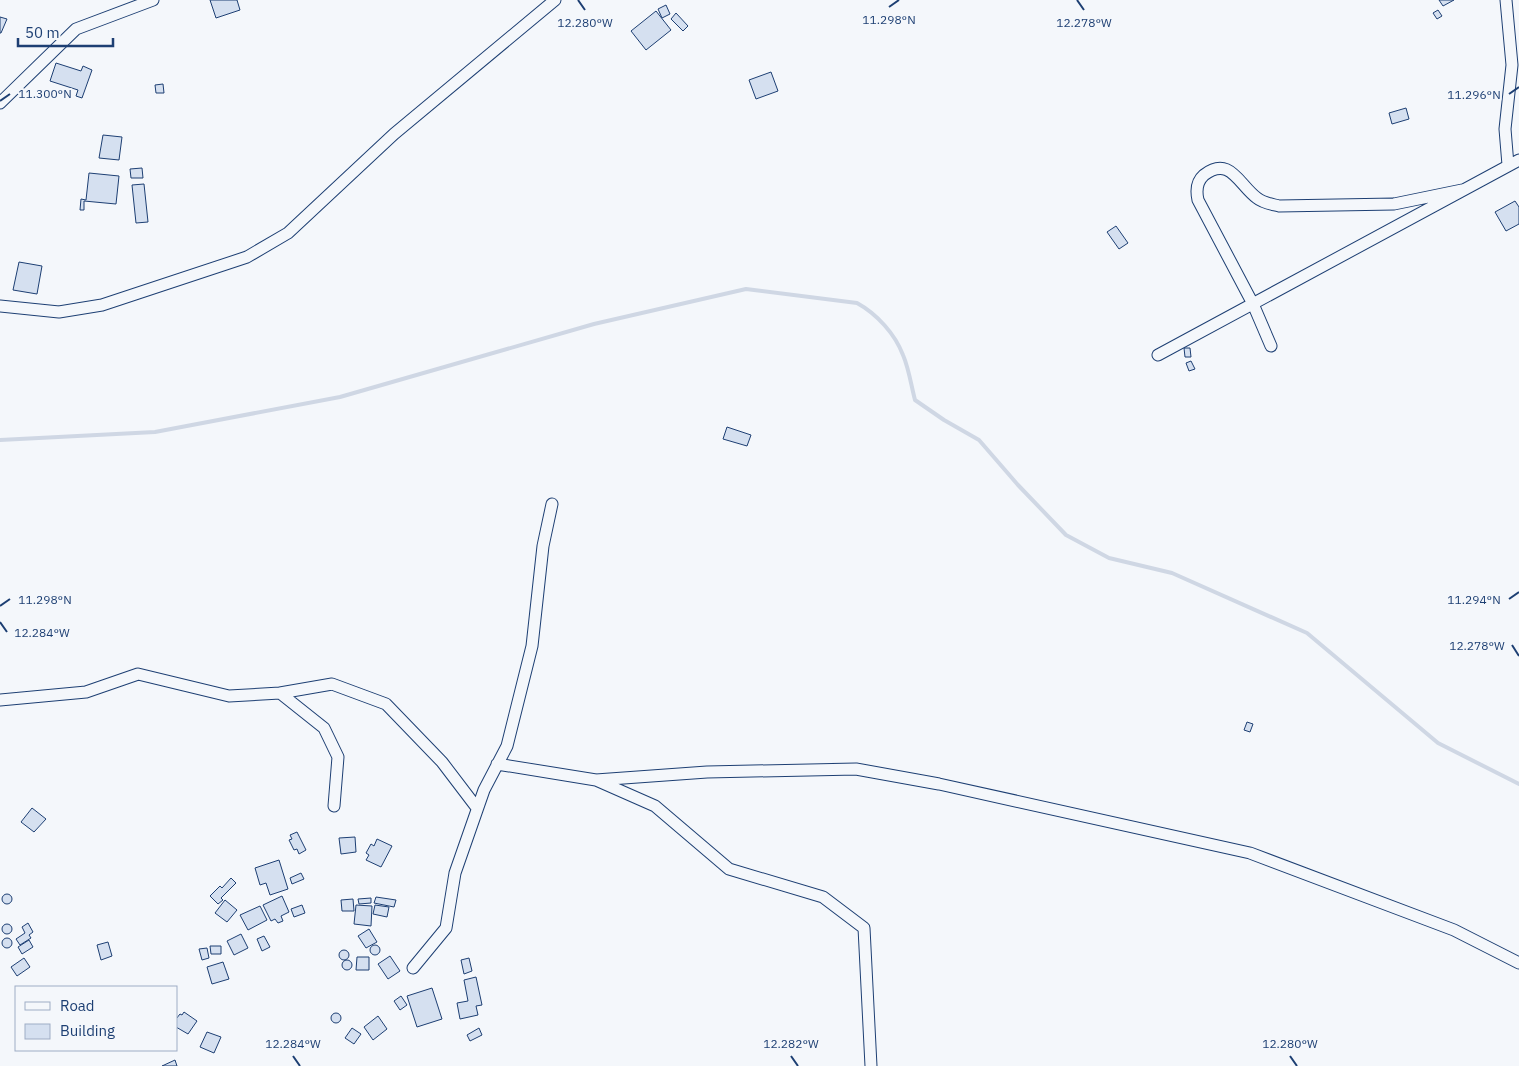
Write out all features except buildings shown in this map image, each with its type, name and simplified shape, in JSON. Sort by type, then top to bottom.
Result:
[{"type":"street","points":[[0,103],[76,29],[153,0]]},
{"type":"street","points":[[0,306],[59,312],[102,305],[246,257],[288,233],[394,134],[555,0]]},
{"type":"street","points":[[1158,355],[1514,163],[1505,129],[1512,57],[1506,0]]},
{"type":"street","points":[[1511,75],[1519,84]]},
{"type":"street","points":[[1271,346],[1253,304],[1198,200],[1196,189],[1200,178],[1210,171],[1228,170],[1256,198],[1279,206],[1394,204],[1462,190]]},
{"type":"street","points":[[413,968],[446,928],[455,873],[484,790],[507,746],[532,646],[543,546],[552,504]]},
{"type":"street","points":[[0,700],[86,692],[138,674],[229,696],[280,693],[332,684],[386,704],[442,762],[477,808]]},
{"type":"street","points":[[280,693],[324,728],[338,757],[334,806]]},
{"type":"street","points":[[497,764],[596,780],[707,772],[856,769],[939,784],[1250,853],[1454,930],[1519,963]]},
{"type":"street","points":[[596,780],[655,806],[730,869],[823,897],[864,928],[871,1066]]},
{"type":"waterway","points":[[0,440],[155,432],[340,397],[594,324],[746,289],[857,303],[878,319],[900,347],[915,400],[944,420],[979,440],[1018,485],[1066,535],[1109,558],[1172,573],[1307,633],[1438,743],[1519,784]]}]
